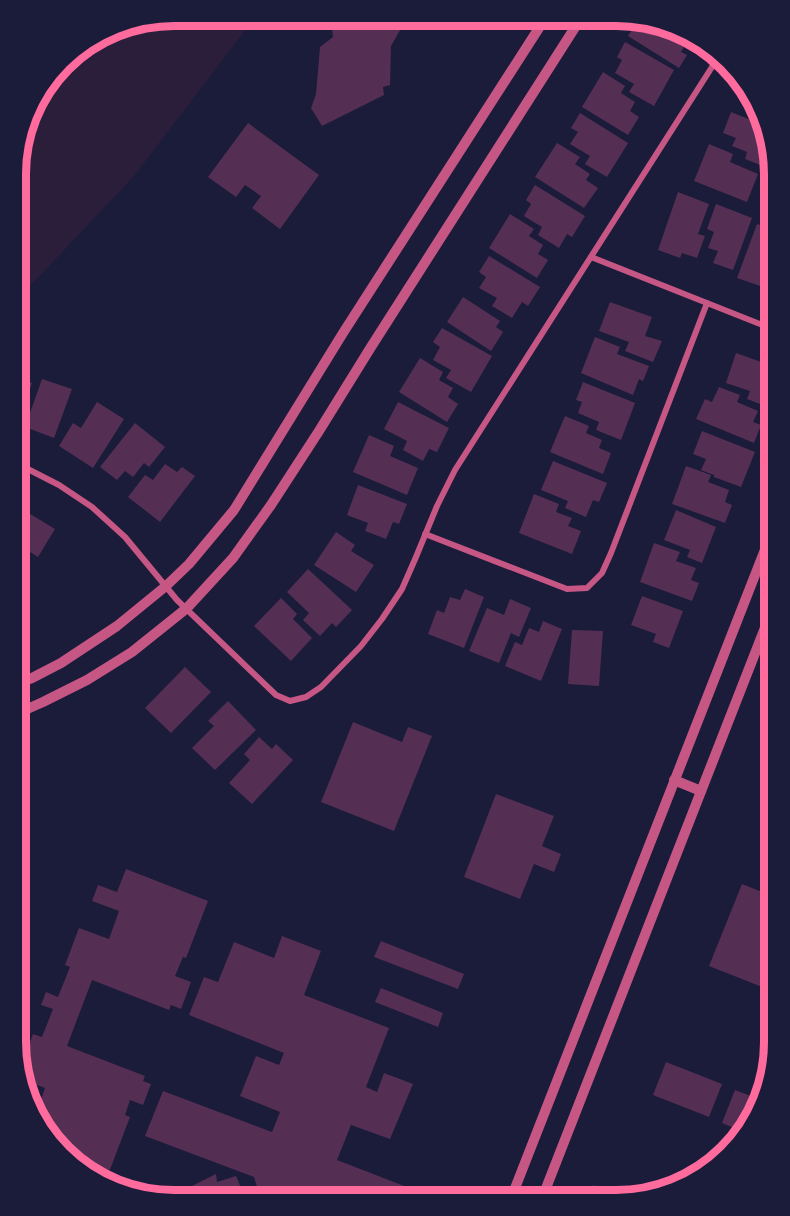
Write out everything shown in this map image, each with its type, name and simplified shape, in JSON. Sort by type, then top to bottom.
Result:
[{"type":"street","points":[[26,680],[86,648],[166,586],[189,564],[234,510],[343,333],[540,26]]},
{"type":"street","points":[[26,709],[112,666],[147,641],[187,608],[233,558],[319,431],[576,26]]},
{"type":"street","points":[[26,468],[59,485],[92,507],[125,537],[177,600],[276,695],[290,701],[306,697],[321,687],[361,646],[402,589],[455,470],[715,63]]},
{"type":"street","points":[[591,257],[764,326]]},
{"type":"street","points":[[425,534],[567,589],[587,588],[602,573],[611,554],[707,303]]},
{"type":"street","points":[[514,1190],[764,552]]},
{"type":"street","points":[[545,1190],[764,630]]},
{"type":"street","points":[[674,780],[701,791]]},
{"type":"shaded area","points":[[248,26],[134,176],[26,290],[27,154],[37,117],[56,83],[76,62],[99,45],[144,28]]},
{"type":"building","points":[[332,26],[402,26],[391,46],[390,85],[383,87],[384,95],[322,126],[311,108],[316,94],[320,47],[333,37]]},
{"type":"building","points":[[634,27],[655,31],[686,43],[681,52],[687,55],[679,68],[628,36]]},
{"type":"building","points":[[625,42],[674,70],[654,106],[629,92],[634,84],[615,73],[622,60],[617,57]]},
{"type":"building","points":[[603,72],[625,86],[621,93],[635,102],[630,111],[639,117],[628,135],[582,107]]},
{"type":"building","points":[[731,112],[755,122],[762,144],[764,166],[745,159],[747,152],[732,146],[736,138],[723,133]]},
{"type":"building","points":[[580,113],[628,143],[607,177],[585,164],[590,156],[570,144],[578,132],[571,128]]},
{"type":"building","points":[[248,123],[319,175],[280,229],[252,208],[261,196],[245,185],[236,197],[208,177]]},
{"type":"building","points":[[557,143],[580,157],[575,164],[590,174],[586,180],[598,188],[584,208],[535,177]]},
{"type":"building","points":[[709,144],[733,154],[730,162],[758,174],[747,202],[694,181]]},
{"type":"building","points":[[535,185],[585,216],[572,237],[567,234],[559,248],[538,235],[542,227],[524,216],[531,204],[526,200]]},
{"type":"building","points":[[678,192],[709,204],[698,234],[705,236],[697,258],[682,253],[680,258],[658,250]]},
{"type":"building","points":[[716,204],[752,218],[733,270],[713,263],[718,251],[708,248],[714,232],[707,229]]},
{"type":"building","points":[[510,214],[534,229],[529,236],[543,245],[538,254],[548,260],[537,278],[489,248]]},
{"type":"building","points":[[757,224],[764,226],[764,287],[737,278]]},
{"type":"building","points":[[489,256],[540,287],[528,306],[522,302],[512,318],[492,306],[497,298],[479,288],[486,277],[479,272]]},
{"type":"building","points":[[463,297],[500,321],[496,327],[503,332],[491,351],[447,322]]},
{"type":"building","points":[[610,302],[652,317],[645,336],[662,341],[653,362],[625,351],[629,342],[599,331]]},
{"type":"building","points":[[442,328],[492,356],[471,392],[446,378],[451,370],[433,360],[440,347],[433,342]]},
{"type":"building","points":[[595,337],[620,347],[617,354],[649,366],[643,381],[639,379],[633,395],[581,373]]},
{"type":"building","points":[[736,353],[764,363],[764,406],[747,399],[750,391],[726,383]]},
{"type":"building","points":[[420,358],[443,372],[439,380],[453,388],[448,397],[458,404],[447,422],[399,392]]},
{"type":"building","points":[[42,379],[72,389],[54,438],[26,427]]},
{"type":"building","points":[[26,381],[32,383],[26,400]]},
{"type":"building","points":[[583,382],[635,403],[621,440],[596,430],[599,422],[578,413],[582,402],[576,400]]},
{"type":"building","points":[[719,387],[740,395],[737,402],[758,411],[753,422],[761,425],[754,443],[696,419],[705,399],[712,402]]},
{"type":"building","points":[[97,402],[124,419],[93,468],[59,446],[73,423],[81,428]]},
{"type":"building","points":[[398,402],[449,428],[437,452],[429,449],[423,461],[403,450],[407,441],[384,429]]},
{"type":"building","points":[[565,416],[589,426],[586,433],[602,440],[599,448],[611,453],[603,474],[550,452]]},
{"type":"building","points":[[135,423],[165,447],[149,467],[144,463],[133,477],[125,471],[117,480],[100,467]]},
{"type":"building","points":[[702,431],[755,452],[741,487],[701,470],[706,459],[693,454]]},
{"type":"building","points":[[369,435],[394,446],[390,456],[418,468],[407,495],[353,472]]},
{"type":"building","points":[[553,461],[607,483],[599,502],[593,500],[586,517],[565,508],[568,501],[541,490]]},
{"type":"building","points":[[165,464],[177,472],[182,467],[195,476],[160,522],[128,497],[145,475],[153,480]]},
{"type":"building","points":[[686,466],[711,475],[708,482],[729,490],[725,502],[732,505],[725,523],[672,504]]},
{"type":"building","points":[[358,485],[407,504],[399,524],[393,522],[386,539],[365,531],[368,523],[347,515]]},
{"type":"building","points":[[534,494],[559,504],[556,512],[572,518],[568,526],[581,531],[572,554],[519,533]]},
{"type":"building","points":[[676,510],[716,527],[702,563],[687,557],[690,550],[664,540]]},
{"type":"building","points":[[26,511],[55,529],[38,557],[26,549]]},
{"type":"building","points":[[336,532],[355,545],[351,551],[374,565],[356,592],[314,565]]},
{"type":"building","points":[[654,543],[680,552],[676,561],[696,568],[691,580],[699,583],[692,601],[640,582]]},
{"type":"building","points":[[308,569],[352,610],[336,627],[332,623],[320,636],[303,620],[309,613],[287,592]]},
{"type":"building","points":[[465,589],[484,597],[464,648],[428,634],[437,610],[444,613],[450,597],[460,600]]},
{"type":"building","points":[[642,596],[683,611],[669,648],[653,642],[656,634],[631,625]]},
{"type":"building","points":[[281,598],[297,614],[293,619],[312,638],[291,661],[254,626]]},
{"type":"building","points":[[510,599],[531,608],[519,637],[511,633],[499,663],[469,651],[487,608],[504,615]]},
{"type":"building","points":[[543,621],[562,629],[541,681],[505,666],[515,642],[522,645],[529,628],[539,632]]},
{"type":"building","points":[[572,630],[603,631],[599,686],[568,684]]},
{"type":"building","points":[[185,667],[211,692],[171,733],[145,708]]},
{"type":"building","points":[[228,701],[256,730],[215,770],[192,748],[214,726],[208,721]]},
{"type":"building","points":[[353,722],[402,742],[408,727],[432,736],[394,831],[321,802]]},
{"type":"building","points":[[259,737],[272,749],[276,744],[293,760],[252,804],[229,783],[250,760],[244,754]]},
{"type":"building","points":[[496,794],[554,816],[542,846],[561,854],[554,872],[534,864],[520,899],[464,877]]},
{"type":"building","points":[[126,869],[208,901],[186,958],[183,957],[175,976],[191,982],[181,1009],[171,1005],[169,1010],[92,980],[67,1046],[145,1076],[143,1081],[151,1084],[143,1105],[130,1100],[125,1115],[130,1117],[108,1175],[83,1160],[56,1133],[45,1117],[39,1104],[45,1088],[32,1083],[26,1052],[33,1034],[42,1037],[53,1009],[41,1005],[46,992],[58,997],[70,967],[65,965],[79,928],[109,939],[119,911],[92,901],[98,885],[117,892]]},
{"type":"building","points":[[742,884],[764,893],[764,988],[709,966]]},
{"type":"building","points":[[282,936],[321,951],[304,995],[389,1028],[366,1087],[377,1092],[384,1073],[413,1084],[390,1139],[351,1125],[337,1160],[415,1190],[258,1190],[254,1177],[145,1136],[163,1091],[272,1132],[280,1112],[240,1096],[256,1056],[279,1065],[284,1053],[189,1015],[204,977],[218,982],[234,942],[274,958]]},
{"type":"building","points":[[381,941],[464,974],[458,989],[374,957]]},
{"type":"building","points":[[381,988],[443,1013],[438,1027],[375,1002]]},
{"type":"building","points":[[666,1062],[722,1084],[709,1117],[653,1095]]},
{"type":"building","points":[[735,1090],[754,1097],[737,1129],[722,1123]]},
{"type":"building","points":[[216,1174],[217,1182],[236,1176],[242,1190],[184,1190]]},
{"type":"building","points":[[593,1185],[605,1190],[591,1190]]}]
